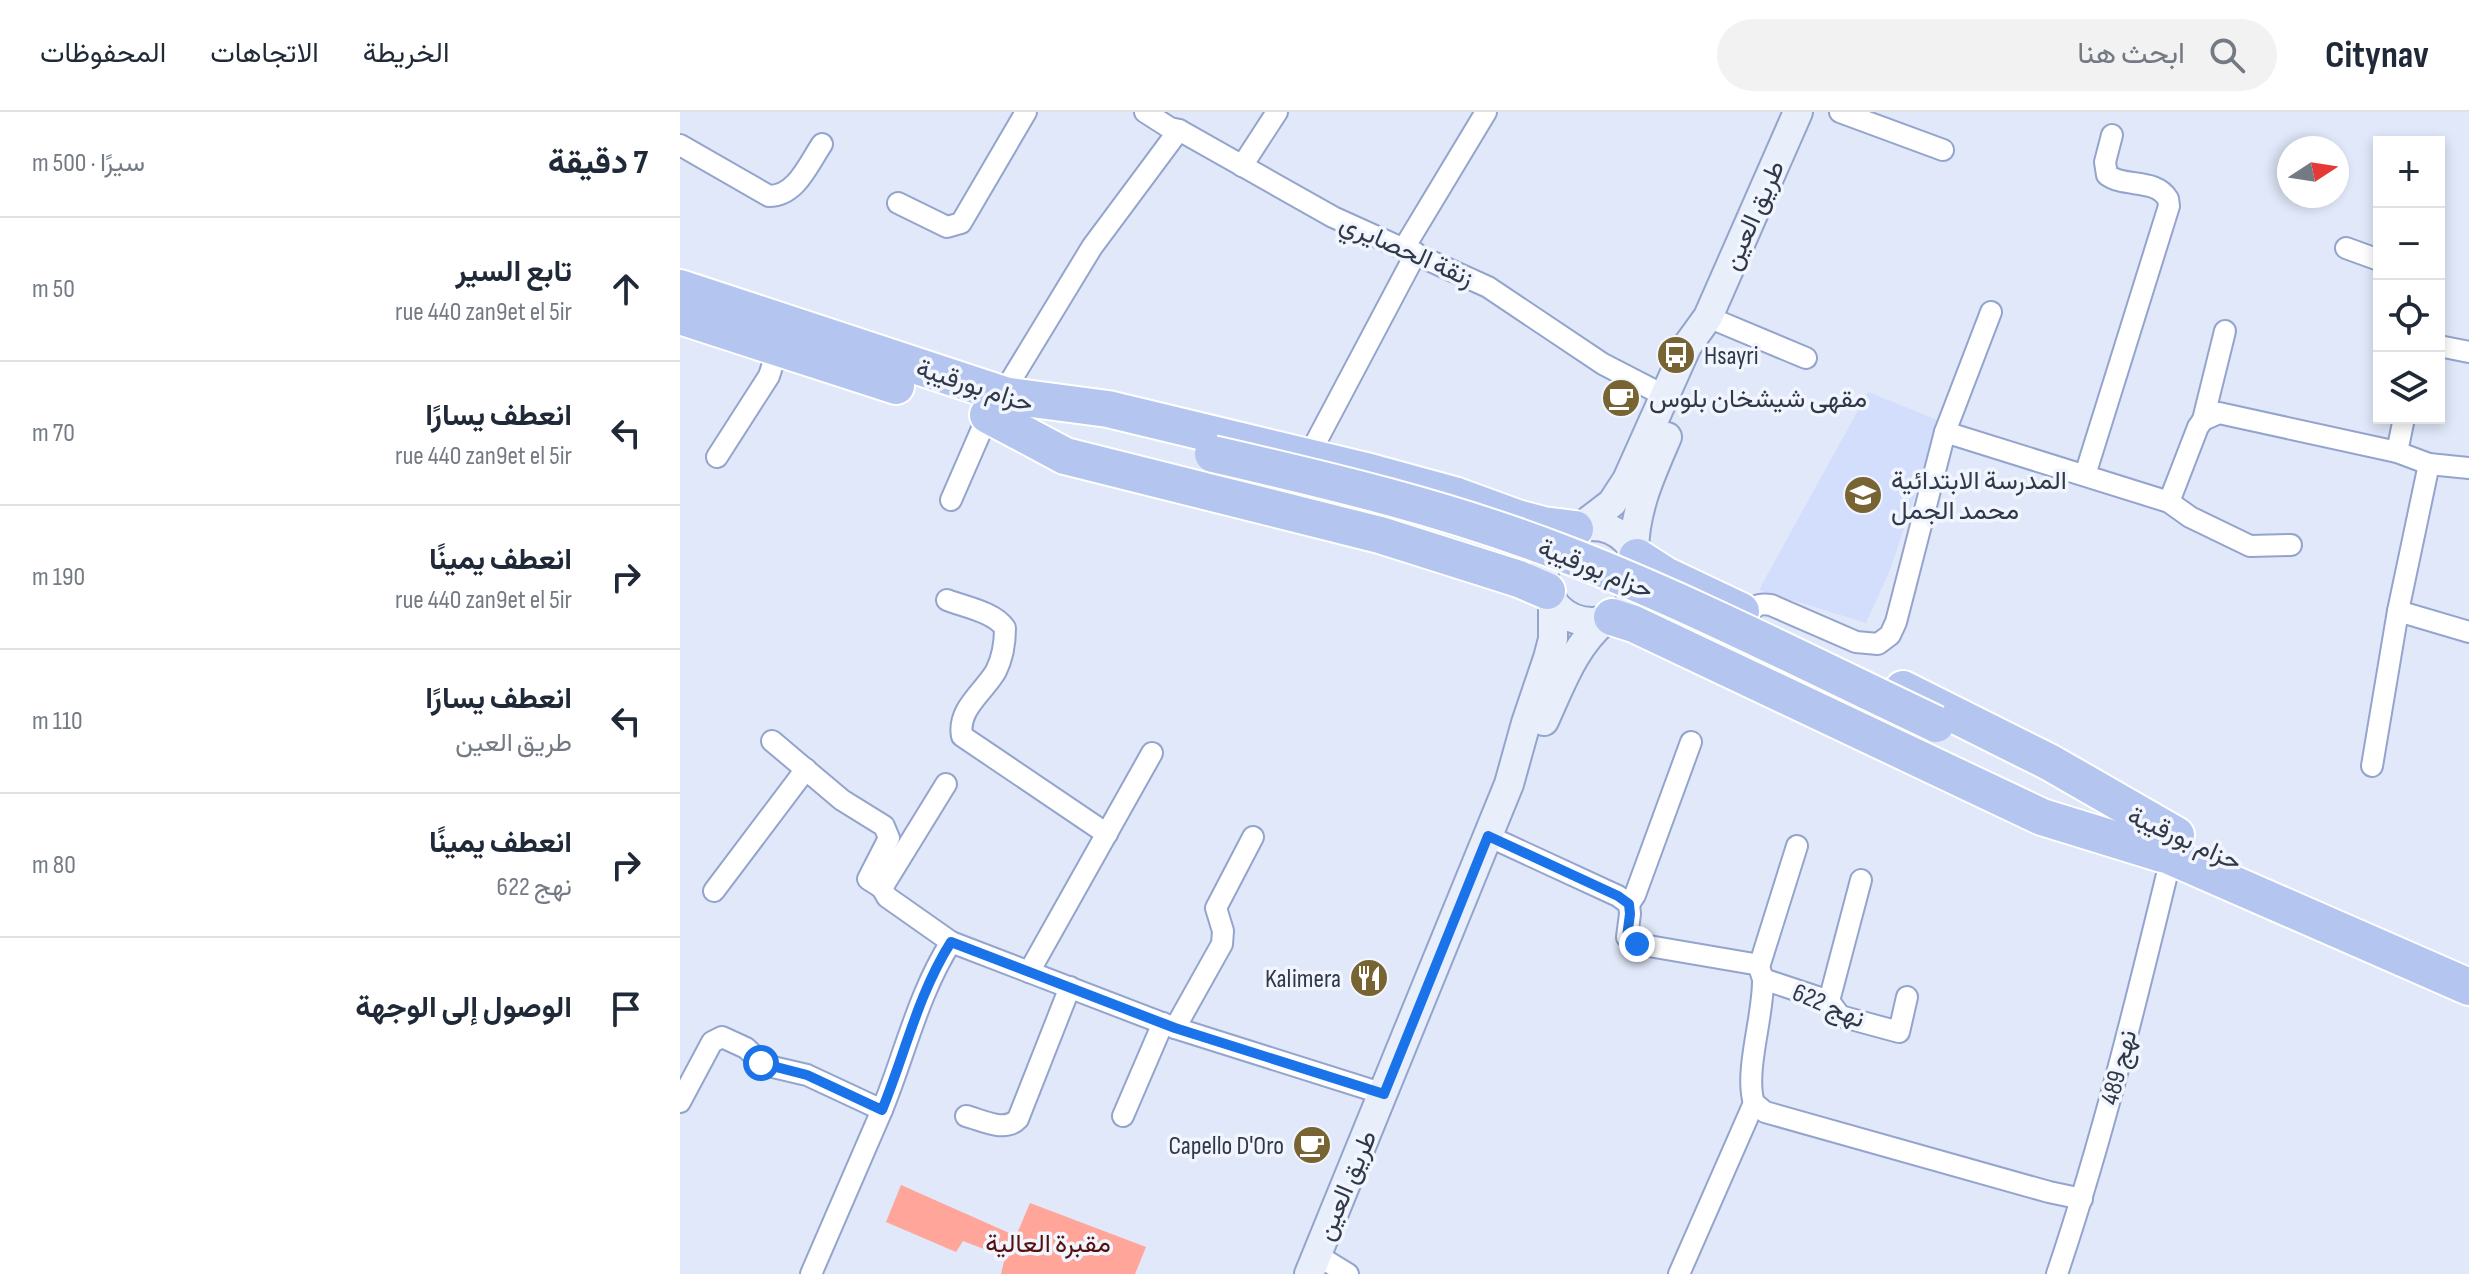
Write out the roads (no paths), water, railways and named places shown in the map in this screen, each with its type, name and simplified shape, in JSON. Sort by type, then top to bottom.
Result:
[{"type":"highway","name":"حزام بورقيبة","points":[[680,288],[995,405]]},
{"type":"highway","name":"حزام بورقيبة","points":[[680,316],[778,348],[1211,464],[1442,534],[1557,575],[1932,733],[2170,849],[2469,987]]},
{"type":"highway","points":[[995,405],[1108,409],[1454,495],[1543,525],[1578,528]]},
{"type":"highway","points":[[995,405],[1065,456],[1380,535],[1519,579],[1550,596]]},
{"type":"highway","points":[[1635,553],[1665,575],[2036,755],[2170,849]]},
{"type":"highway","points":[[1608,618],[1634,624],[1787,694],[2042,817],[2170,849]]},
{"type":"highway","name":"حزام بورقيبة","points":[[2170,849],[2469,964]]},
{"type":"main road","name":"طريق العين","points":[[1578,528],[1612,503],[1627,480],[1687,346],[1708,317],[1798,112]]},
{"type":"main road","name":"طريق العين","points":[[1635,553],[1634,525],[1638,507],[1703,354],[1708,317]]},
{"type":"main road","points":[[1597,525],[1612,529],[1624,538],[1635,553],[1640,579],[1636,594],[1627,606],[1608,618],[1585,621],[1569,616],[1550,596],[1544,575],[1546,558],[1554,544],[1578,528],[1597,525]]},
{"type":"main road","name":"طريق العين","points":[[1313,1264],[1509,784],[1551,649],[1550,596]]},
{"type":"main road","name":"طريق العين","points":[[1509,784],[1579,648],[1590,632],[1608,618]]},
{"type":"street","points":[[898,203],[947,227],[961,223],[1026,112]]},
{"type":"street","name":"زنقة الحصايري","points":[[1145,112],[1176,123],[1242,166],[1333,217],[1488,287],[1603,364],[1665,396]]},
{"type":"street","points":[[1242,166],[1277,112]]},
{"type":"street","points":[[1308,457],[1410,250],[1486,112]]},
{"type":"street","points":[[1840,112],[1943,150]]},
{"type":"street","points":[[951,500],[995,405],[1092,247],[1176,123]]},
{"type":"street","points":[[2085,475],[2169,206],[2168,199],[2160,190],[2116,181],[2107,175],[2105,162],[2112,135]]},
{"type":"street","points":[[680,145],[769,196],[781,196],[795,185],[822,144]]},
{"type":"street","points":[[2346,248],[2373,258]]},
{"type":"street","points":[[1748,615],[1753,607],[1771,605],[1856,642],[1878,644],[1890,635],[1945,432],[1991,312]]},
{"type":"street","points":[[1708,317],[1806,358]]},
{"type":"street","points":[[2169,502],[2203,420],[2225,331]]},
{"type":"street","points":[[2445,347],[2469,352]]},
{"type":"street","points":[[717,457],[769,376],[778,348]]},
{"type":"street","points":[[2203,420],[2219,413],[2397,452],[2429,464],[2469,468]]},
{"type":"street","points":[[2397,452],[2403,424]]},
{"type":"street","points":[[1945,432],[2169,502],[2190,517],[2250,546],[2291,545]]},
{"type":"street","points":[[2372,766],[2398,611],[2429,464]]},
{"type":"street","points":[[947,600],[992,618],[1005,628],[998,668],[965,713],[962,736],[1107,834]]},
{"type":"street","points":[[2398,611],[2469,632]]},
{"type":"street","points":[[772,741],[842,800],[884,826],[889,838],[868,879],[882,888],[887,897],[951,942],[1169,1025],[1384,1094]]},
{"type":"street","name":"نهج 622","points":[[1691,742],[1629,904],[1628,939],[1637,944],[1761,973],[1829,1001],[1840,1016],[1899,1032],[1907,997]]},
{"type":"street","points":[[1029,972],[1152,753]]},
{"type":"street","points":[[714,891],[806,769]]},
{"type":"street","points":[[882,888],[946,784]]},
{"type":"street","points":[[1488,836],[1618,896],[1629,904]]},
{"type":"street","points":[[1123,1116],[1169,1025],[1222,944],[1223,931],[1216,908],[1253,837]]},
{"type":"street","points":[[1679,1274],[1754,1103],[1751,1081],[1764,997],[1761,973],[1797,846]]},
{"type":"street","name":"نهج 489","points":[[2057,1274],[2082,1199],[2124,1048],[2170,849]]},
{"type":"street","points":[[1829,1001],[1861,880]]},
{"type":"street","points":[[811,1274],[896,1077],[921,998],[951,942]]},
{"type":"street","points":[[966,1116],[1006,1127],[1018,1119],[1070,987]]},
{"type":"street","points":[[680,1102],[712,1042],[722,1037],[746,1048],[764,1065],[807,1075],[882,1110]]},
{"type":"street","points":[[1754,1103],[1765,1112],[2082,1199]]},
{"type":"street","points":[[1313,1264],[1348,1274]]},
{"type":"place","name":"Hsayri","points":[[1676,355]]},
{"type":"place","name":"مقهى شيشخان بلوس","points":[[1621,398]]},
{"type":"place","name":"المدرسة الابتدائية محمد الجمل","points":[[1863,495]]},
{"type":"place","name":"Kalimera","points":[[1369,978]]},
{"type":"place","name":"Capello D'Oro","points":[[1312,1145]]},
{"type":"park label","name":"مقبرة العالية","points":[[1048,1243]]}]
